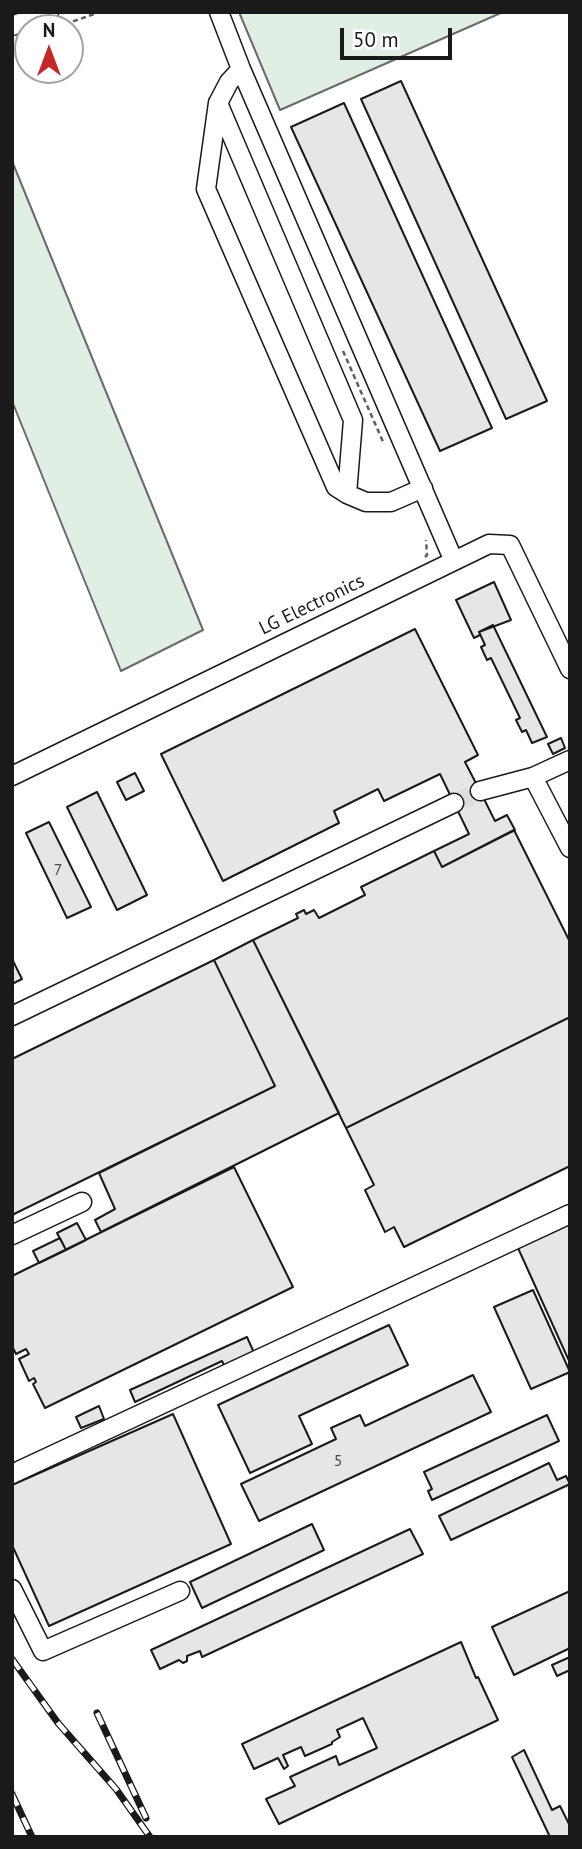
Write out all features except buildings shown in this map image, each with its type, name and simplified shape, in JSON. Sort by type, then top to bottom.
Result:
[{"type":"street","points":[[12,26],[49,12]]},
{"type":"street","points":[[219,12],[240,69],[453,559]]},
{"type":"street","points":[[240,69],[229,82],[218,103],[206,189],[336,487],[366,502],[391,502],[423,488]]},
{"type":"street","points":[[218,103],[354,420],[347,494]]},
{"type":"street","name":"LG Electronics","points":[[12,776],[453,559],[489,544],[510,545],[570,669]]},
{"type":"street","points":[[480,791],[534,777],[570,760]]},
{"type":"street","points":[[534,777],[570,848]]},
{"type":"street","points":[[12,1016],[454,803]]},
{"type":"street","points":[[12,1235],[82,1202]]},
{"type":"street","points":[[12,1474],[570,1214]]},
{"type":"street","points":[[12,1589],[43,1651],[180,1591]]},
{"type":"green space","points":[[239,12],[503,12],[280,110]]},
{"type":"green space","points":[[12,161],[203,630],[121,671],[12,401]]},
{"type":"tunnel","points":[[454,803],[480,791]]},
{"type":"railway","points":[[12,1659],[58,1723],[116,1789],[150,1837]]},
{"type":"railway","points":[[97,1713],[146,1818]]},
{"type":"railway","points":[[12,1794],[32,1837]]}]
